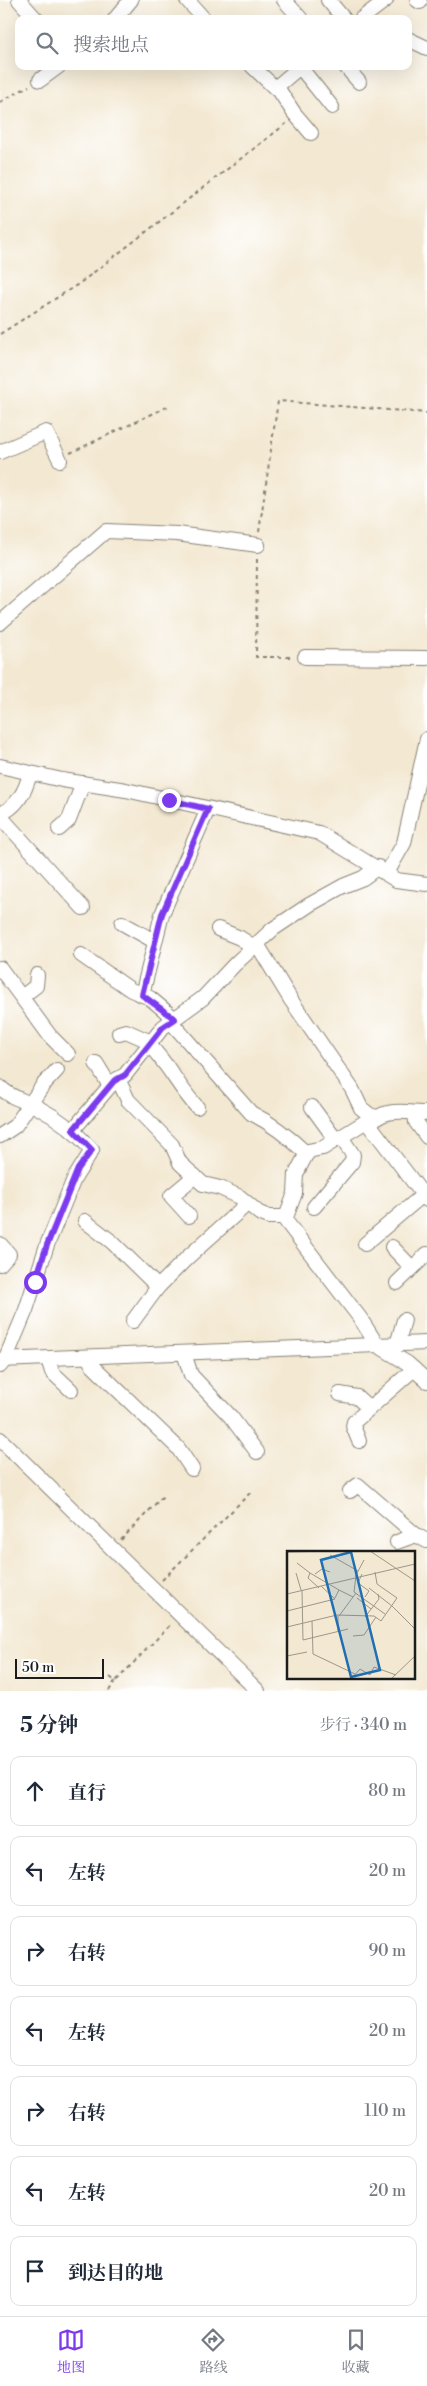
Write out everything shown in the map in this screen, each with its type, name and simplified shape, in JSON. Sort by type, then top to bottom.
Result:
[{"type":"street","points":[[19,0],[32,15]]},
{"type":"street","points":[[118,15],[131,0]]},
{"type":"street","points":[[284,0],[297,15]]},
{"type":"street","points":[[328,0],[341,15]]},
{"type":"street","points":[[191,2],[201,15]]},
{"type":"street","points":[[365,15],[378,2]]},
{"type":"street","points":[[412,42],[427,48]]},
{"type":"street","points":[[40,80],[54,70]]},
{"type":"street","points":[[256,70],[269,83],[277,87],[296,115],[311,132]]},
{"type":"street","points":[[277,87],[296,70]]},
{"type":"street","points":[[304,70],[332,107]]},
{"type":"street","points":[[348,70],[359,82]]},
{"type":"street","points":[[0,452],[46,432],[60,459]]},
{"type":"street","points":[[0,623],[106,531],[177,534],[258,545]]},
{"type":"street","points":[[305,658],[427,658]]},
{"type":"street","points":[[73,1130],[114,1083],[125,1075],[163,1027],[203,998],[273,929],[309,905],[343,886],[383,870],[404,843],[427,739]]},
{"type":"street","points":[[0,766],[126,790],[319,833],[400,882],[427,884]]},
{"type":"street","points":[[30,773],[24,792],[10,809],[0,815],[83,908]]},
{"type":"street","points":[[59,829],[69,820],[83,783]]},
{"type":"street","points":[[142,995],[154,940],[171,890],[208,809]]},
{"type":"street","points":[[122,923],[154,940]]},
{"type":"street","points":[[218,929],[255,945],[352,1089],[360,1108],[370,1115],[425,1197],[365,1244]]},
{"type":"street","points":[[81,955],[131,990],[142,995],[173,1021],[252,1113],[262,1117],[287,1134],[307,1154]]},
{"type":"street","points":[[2,975],[23,996],[50,1036],[68,1054]]},
{"type":"street","points":[[23,996],[36,986],[37,975]]},
{"type":"street","points":[[119,1033],[126,1031],[151,1044],[180,1082],[185,1094],[197,1107]]},
{"type":"street","points":[[96,1062],[128,1100],[172,1145],[180,1163],[203,1184],[220,1188],[240,1197],[259,1213],[285,1217]]},
{"type":"street","points":[[0,1136],[14,1126],[57,1070]]},
{"type":"street","points":[[0,1087],[8,1095],[30,1104],[73,1130],[92,1150],[78,1169],[47,1245],[26,1310],[2,1362],[427,1343]]},
{"type":"street","points":[[312,1107],[352,1156],[352,1162],[314,1207]]},
{"type":"street","points":[[427,1137],[416,1122],[421,1113],[397,1111],[373,1121],[364,1122],[323,1148],[312,1149],[307,1154],[296,1174],[294,1193],[285,1217],[286,1224],[360,1318],[377,1345],[414,1369],[427,1382]]},
{"type":"street","points":[[189,1216],[171,1196],[195,1176]]},
{"type":"street","points":[[133,1321],[158,1287],[188,1256],[247,1204]]},
{"type":"street","points":[[85,1222],[112,1242],[158,1287]]},
{"type":"street","points":[[0,1244],[9,1254],[0,1264]]},
{"type":"street","points":[[392,1247],[412,1268]]},
{"type":"street","points":[[397,1283],[427,1254]]},
{"type":"street","points":[[397,1344],[404,1320]]},
{"type":"street","points":[[184,1354],[191,1375],[231,1417],[257,1452]]},
{"type":"street","points":[[88,1357],[93,1366],[178,1448],[192,1469]]},
{"type":"street","points":[[48,1359],[52,1372],[71,1390]]},
{"type":"street","points":[[359,1441],[353,1426],[354,1422],[414,1369]]},
{"type":"street","points":[[340,1394],[357,1397],[370,1408]]},
{"type":"street","points":[[0,1439],[258,1691]]},
{"type":"street","points":[[350,1491],[358,1484],[422,1538]]},
{"type":"street","points":[[397,1542],[422,1538]]},
{"type":"path","points":[[0,102],[40,80]]},
{"type":"path","points":[[0,334],[80,283],[296,115]]},
{"type":"path","points":[[278,401],[427,413]]},
{"type":"path","points":[[60,459],[171,405]]},
{"type":"path","points":[[153,1589],[253,1490]]},
{"type":"path","points":[[113,1549],[165,1494]]},
{"type":"path","points":[[109,1691],[115,1681],[179,1614]]},
{"type":"path","points":[[110,1677],[115,1681]]},
{"type":"route","points":[[35,1282],[47,1245],[78,1169],[92,1150],[73,1130],[114,1081],[125,1075],[150,1047],[151,1042],[163,1027],[175,1019],[150,998],[142,995],[154,940],[162,914],[208,809],[169,800]]}]
